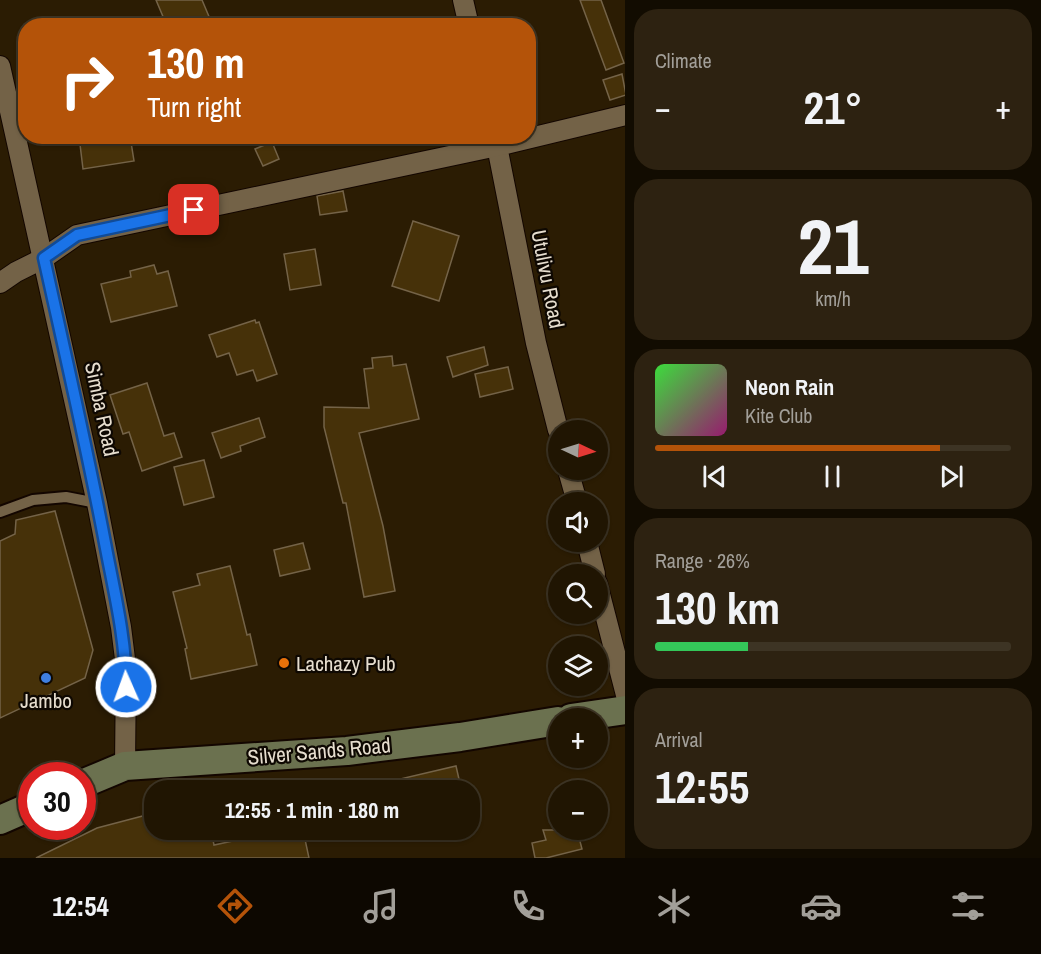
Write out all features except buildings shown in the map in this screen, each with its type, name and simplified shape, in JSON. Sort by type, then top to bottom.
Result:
[{"type":"street","points":[[463,0],[467,18]]},
{"type":"street","name":"Simba Road","points":[[0,66],[97,503],[121,627],[126,667],[125,766]]},
{"type":"street","points":[[536,133],[625,115]]},
{"type":"street","points":[[0,283],[44,258],[77,235],[483,144]]},
{"type":"street","name":"Utulivu Road","points":[[497,144],[536,343],[555,420]]},
{"type":"street","points":[[608,624],[625,691]]},
{"type":"street","points":[[608,713],[625,710]]},
{"type":"street","name":"Silver Sands Road","points":[[96,777],[125,766],[347,751],[460,737],[548,723]]},
{"type":"street","points":[[0,820],[18,812]]},
{"type":"lane","points":[[0,512],[33,500],[66,497],[97,503]]},
{"type":"place","name":"Lachazy Pub","points":[[284,663]]},
{"type":"place","name":"Jambo","points":[[46,678]]},
{"type":"route","points":[[126,687],[121,627],[97,503],[44,258],[77,235],[194,210]]}]
